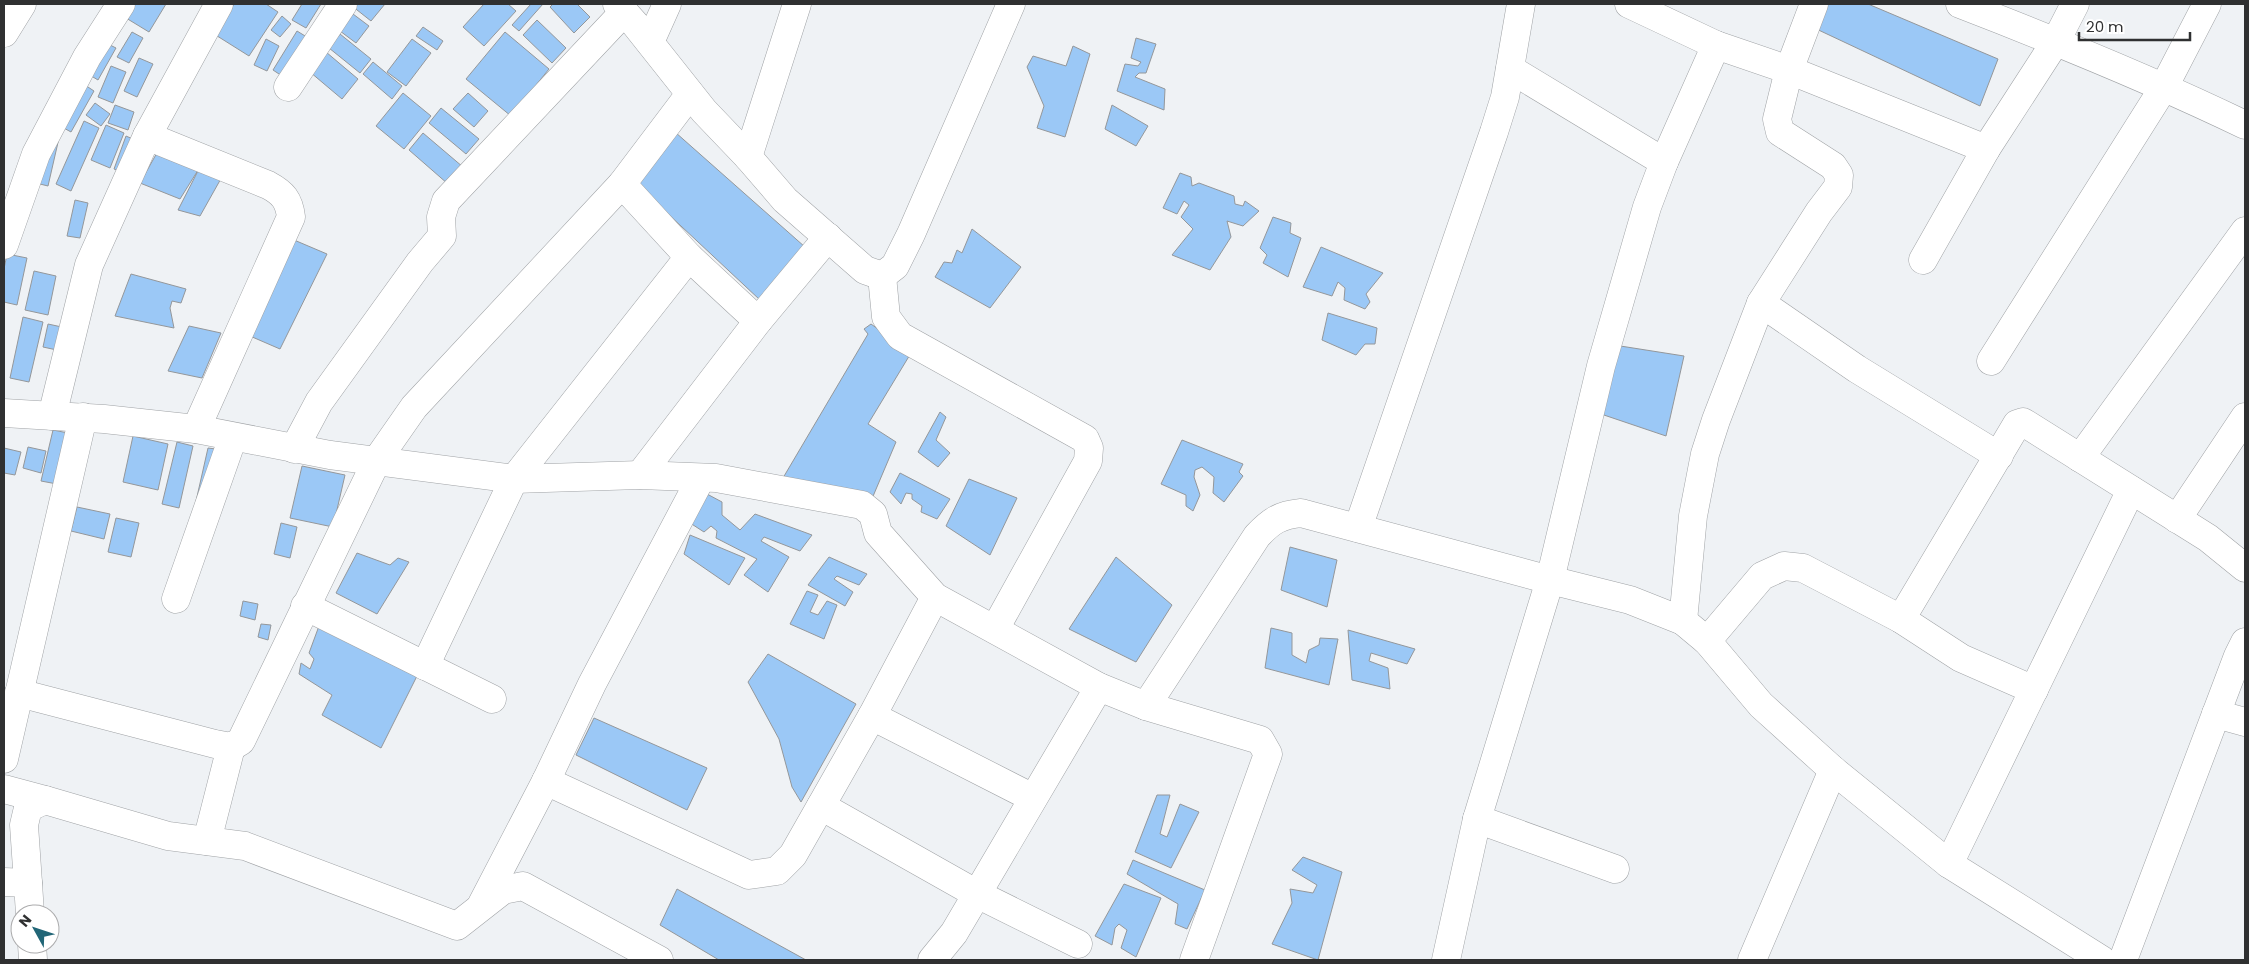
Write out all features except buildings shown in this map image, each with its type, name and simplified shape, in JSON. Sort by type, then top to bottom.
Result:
[{"type":"street","points":[[4,246],[36,154],[87,57],[121,4]]},
{"type":"street","points":[[52,416],[89,265],[147,136],[219,4]]},
{"type":"street","points":[[288,87],[343,4]]},
{"type":"street","points":[[650,42],[667,4]]},
{"type":"street","points":[[748,157],[797,4]]},
{"type":"street","points":[[882,276],[895,266],[911,234],[1010,4]]},
{"type":"street","points":[[1358,528],[1494,132],[1510,69],[1520,4]]},
{"type":"street","points":[[1629,4],[1716,45],[1790,70],[1986,149]]},
{"type":"street","points":[[1683,621],[1689,542],[1704,454],[1716,420],[1761,303],[1819,212],[1838,187],[1839,175],[1833,166],[1780,132],[1777,119],[1790,70],[1814,4]]},
{"type":"street","points":[[1960,4],[2056,41],[2164,87],[2245,125]]},
{"type":"street","points":[[1924,260],[1986,149],[2056,41],[2074,4]]},
{"type":"street","points":[[1991,361],[2164,87],[2207,4]]},
{"type":"street","points":[[294,449],[319,402],[420,262],[442,236],[441,217],[446,201],[620,8],[650,42],[690,94],[785,200],[865,270],[882,276]]},
{"type":"street","points":[[1446,960],[1477,819],[1550,580],[1601,366],[1647,207],[1664,162],[1716,45]]},
{"type":"street","points":[[1510,69],[1664,162]]},
{"type":"street","points":[[207,841],[231,747],[240,741],[376,460],[414,407],[622,184],[690,94]]},
{"type":"street","points":[[147,136],[268,185],[282,193],[289,204],[291,217],[196,429]]},
{"type":"street","points":[[622,184],[689,257],[758,320]]},
{"type":"street","points":[[2080,458],[2245,231]]},
{"type":"street","points":[[640,475],[758,320],[828,237]]},
{"type":"street","points":[[425,666],[514,479],[689,257]]},
{"type":"street","points":[[882,276],[886,317],[900,336],[1085,439],[1089,448],[1088,461],[995,629]]},
{"type":"street","points":[[1761,303],[1857,369],[1999,456]]},
{"type":"street","points":[[4,413],[82,417],[196,429],[294,449],[514,479],[640,475],[716,478],[862,505],[873,514],[878,533],[935,597],[1099,687],[1146,706],[1260,740],[1268,754],[1194,960]]},
{"type":"street","points":[[4,759],[82,417]]},
{"type":"street","points":[[2177,519],[2245,418]]},
{"type":"street","points":[[1901,619],[2017,424],[2023,422],[2243,561]]},
{"type":"street","points":[[176,599],[233,437]]},
{"type":"street","points":[[482,904],[546,781],[592,684],[701,478]]},
{"type":"street","points":[[1949,864],[2131,490]]},
{"type":"street","points":[[1146,706],[1257,536],[1270,522],[1288,514],[1301,513],[1630,600],[1683,621],[1707,642],[1761,705],[1833,770],[1949,864],[2102,960]]},
{"type":"street","points":[[1707,642],[1762,576],[1784,566],[1803,568],[1901,619],[1960,658],[2034,690]]},
{"type":"street","points":[[546,781],[749,875],[777,871],[794,855],[872,716],[935,597]]},
{"type":"street","points":[[305,606],[492,699]]},
{"type":"street","points":[[2123,960],[2245,642]]},
{"type":"street","points":[[932,960],[954,932],[1099,687]]},
{"type":"street","points":[[19,693],[231,747]]},
{"type":"street","points":[[2216,714],[2245,722]]},
{"type":"street","points":[[872,716],[1033,798]]},
{"type":"street","points":[[1752,960],[1833,770]]},
{"type":"street","points":[[4,789],[168,836],[245,846],[456,926],[482,904],[503,890],[524,886],[658,960]]},
{"type":"street","points":[[25,904],[16,883],[24,825],[28,808],[45,800]]},
{"type":"street","points":[[821,806],[976,894],[1078,944]]},
{"type":"street","points":[[1477,819],[1615,869]]}]
